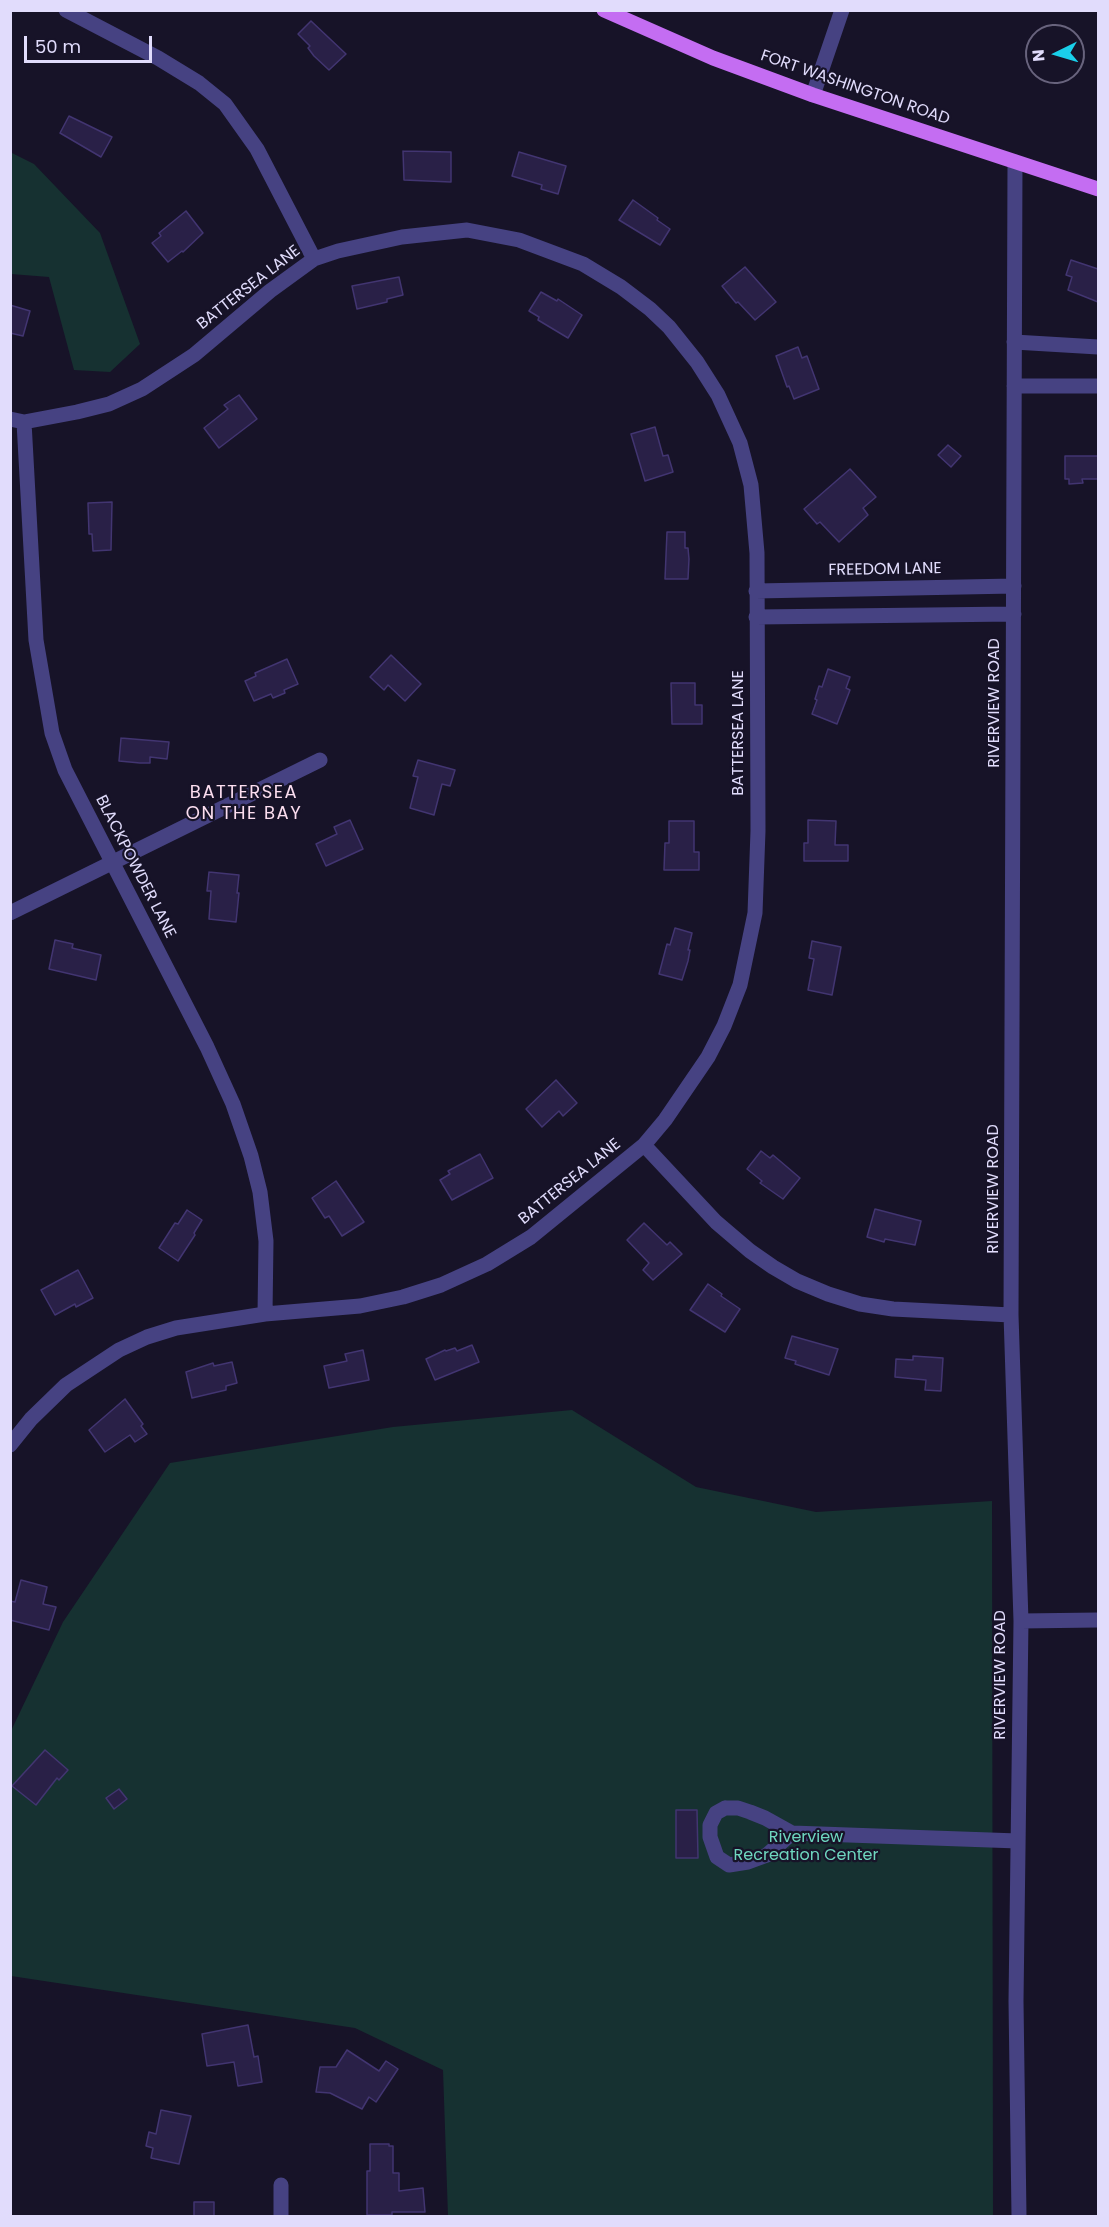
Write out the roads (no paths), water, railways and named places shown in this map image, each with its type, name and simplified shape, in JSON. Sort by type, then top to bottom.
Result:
[{"type":"main road","name":"FORT WASHINGTON ROAD","points":[[604,10],[713,58],[813,94],[1098,189]]},
{"type":"street","points":[[66,10],[158,58],[199,83],[225,104],[257,149],[314,259]]},
{"type":"street","points":[[813,94],[842,10]]},
{"type":"street","name":"RIVERVIEW ROAD","points":[[1015,162],[1011,1315],[1021,1621],[1016,2001],[1019,2217]]},
{"type":"street","name":"BATTERSEA LANE","points":[[10,1445],[31,1419],[66,1385],[119,1350],[147,1337],[176,1328],[265,1314],[360,1306],[403,1297],[457,1278],[488,1264],[525,1241],[644,1145],[682,1097],[717,1041],[740,985],[751,939],[757,886],[758,831],[757,552],[751,485],[730,419],[697,362],[669,327],[650,309],[621,287],[583,264],[519,240],[467,230],[402,237],[338,251],[314,259],[270,291],[194,355],[142,389],[109,404],[76,412],[17,421]]},
{"type":"street","points":[[1014,342],[1098,347]]},
{"type":"street","points":[[1014,386],[1098,386]]},
{"type":"street","name":"BLACKPOWDER LANE","points":[[17,421],[36,640],[52,733],[65,770],[207,1047],[233,1104],[260,1191],[266,1241],[265,1314]]},
{"type":"street","name":"FREEDOM LANE","points":[[756,591],[1014,586]]},
{"type":"street","points":[[756,616],[1014,614]]},
{"type":"street","points":[[10,913],[320,760]]},
{"type":"street","points":[[644,1145],[716,1222],[758,1257],[797,1281],[860,1304],[893,1309],[1011,1315]]},
{"type":"street","points":[[1021,1621],[1098,1620]]},
{"type":"street","points":[[792,1833],[767,1855],[748,1862],[729,1865],[717,1857],[710,1837],[710,1825],[716,1813],[725,1808],[738,1808],[765,1818],[792,1833],[1018,1841]]},
{"type":"street","points":[[280,2184],[281,2217]]},
{"type":"district","name":"BATTERSEA ON THE BAY","points":[[244,803]]},
{"type":"park label","name":"Riverview Recreation Center","points":[[806,1847]]}]
